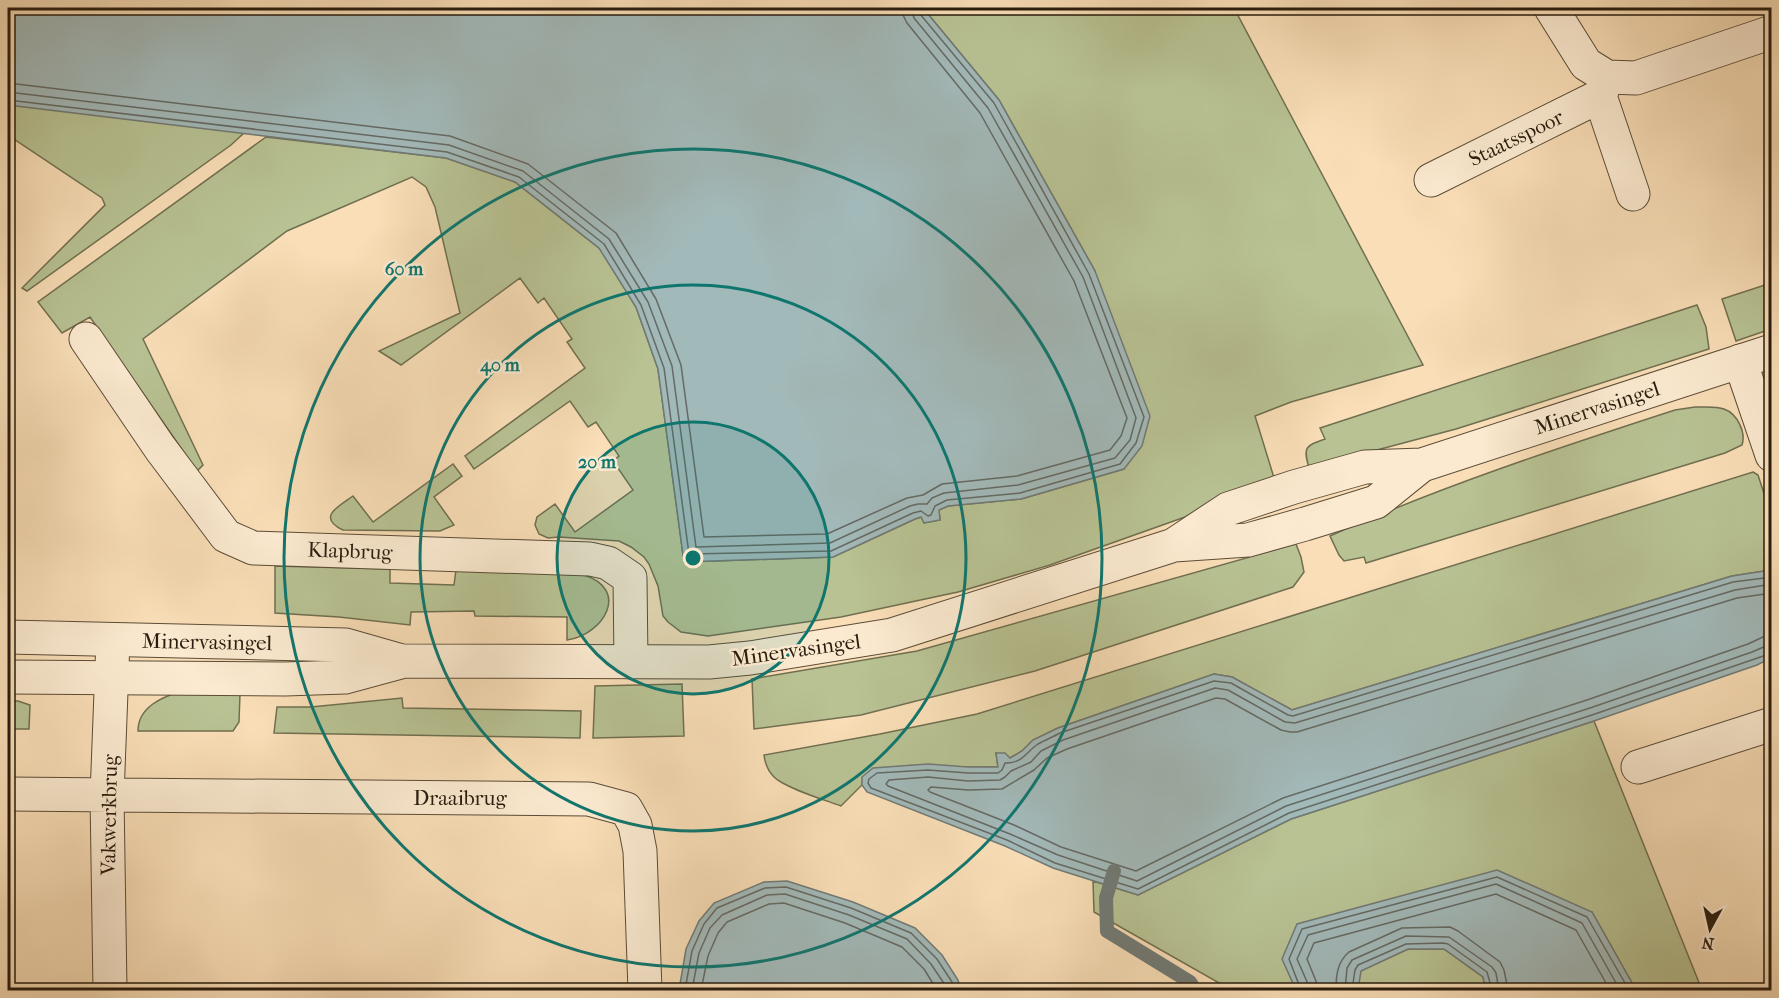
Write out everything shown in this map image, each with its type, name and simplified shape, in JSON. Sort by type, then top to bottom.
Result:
[{"type":"street","points":[[1551,8],[1586,64],[1604,87],[1634,195]]},
{"type":"street","name":"Staatsspoor","points":[[1431,180],[1604,87],[1772,32]]},
{"type":"street","name":"Klapbrug","points":[[86,339],[160,448],[226,536],[253,548],[509,555],[590,559],[608,563],[630,578],[631,662]]},
{"type":"street","name":"Minervasingel","points":[[8,637],[346,645],[404,661],[709,662],[750,658],[892,635],[1174,545],[1248,540],[1376,502],[1422,465],[1772,351]]},
{"type":"street","points":[[1740,361],[1772,454]]},
{"type":"street","name":"Vakwerkbrug","points":[[110,990],[107,796],[113,640]]},
{"type":"street","name":"Minervasingel","points":[[8,677],[250,679],[345,677],[404,661]]},
{"type":"street","points":[[1638,767],[1772,724]]},
{"type":"street","points":[[8,794],[107,796]]},
{"type":"street","name":"Draaibrug","points":[[107,796],[589,799],[626,809],[635,825],[640,852],[645,990]]},
{"type":"green space","points":[[923,8],[1234,8],[1423,365],[1291,402],[1255,416],[1275,481],[1236,491],[1185,517],[1050,565],[958,592],[841,617],[708,636],[681,632],[668,622],[663,616],[658,586],[649,564],[631,547],[619,541],[548,538],[539,534],[535,525],[537,517],[555,504],[575,532],[633,490],[613,461],[619,456],[596,422],[588,427],[570,401],[474,469],[465,456],[585,368],[567,342],[572,339],[544,298],[538,303],[520,278],[401,365],[379,351],[460,313],[435,207],[426,187],[412,177],[287,231],[143,339],[203,465],[197,471],[90,317],[62,333],[38,302],[266,137],[446,158],[515,182],[600,249],[636,307],[658,369],[684,562],[833,557],[915,519],[921,517],[924,523],[940,520],[939,510],[948,506],[1021,499],[1124,469],[1095,271],[999,100]]},
{"type":"green space","points":[[8,104],[245,132],[231,145],[27,291],[22,288],[105,205],[102,198],[8,135]]},
{"type":"green space","points":[[1771,283],[1771,329],[1736,341],[1722,299]]},
{"type":"green space","points":[[1697,305],[1706,327],[1709,349],[1456,429],[1309,468],[1307,448],[1325,439],[1320,428]]},
{"type":"green space","points":[[1718,407],[1729,411],[1740,424],[1743,435],[1742,445],[1725,453],[1366,563],[1364,557],[1344,561],[1330,536],[1501,468],[1675,410]]},
{"type":"green space","points":[[453,464],[462,476],[434,497],[454,525],[440,531],[343,530],[331,521],[333,512],[353,496],[373,522]]},
{"type":"green space","points":[[1753,472],[1758,475],[1771,515],[1771,570],[1732,576],[1292,710],[1232,677],[1214,674],[1058,728],[1033,740],[1022,751],[1010,758],[996,753],[998,767],[968,767],[863,777],[862,785],[841,806],[779,781],[766,764],[764,755],[977,714]]},
{"type":"green space","points":[[1296,544],[1304,572],[1293,587],[1035,671],[861,715],[754,729],[752,679],[917,651]]},
{"type":"green space","points":[[275,566],[390,569],[390,583],[454,585],[456,570],[584,575],[598,582],[606,591],[609,601],[607,611],[601,621],[591,630],[567,640],[567,617],[475,616],[474,611],[411,612],[410,625],[275,613]]},
{"type":"green space","points":[[682,684],[684,736],[593,738],[595,686]]},
{"type":"green space","points":[[182,691],[240,694],[239,722],[233,731],[138,731],[142,715],[152,704]]},
{"type":"green space","points":[[402,698],[403,708],[581,711],[580,738],[274,733],[277,707],[311,707]]},
{"type":"green space","points":[[8,701],[30,705],[29,729],[8,729]]},
{"type":"green space","points":[[1594,721],[1702,990],[1636,990],[1592,912],[1283,959],[1296,990],[1224,990],[1221,984],[1094,912],[1093,881],[1138,895],[1291,819]]},
{"type":"green space","points":[[1408,949],[1444,949],[1483,977],[1486,990],[1358,990],[1360,971]]},
{"type":"water","points":[[8,8],[923,8],[999,100],[1095,271],[1150,416],[1142,446],[1124,469],[1021,499],[948,506],[939,510],[940,520],[924,523],[921,517],[915,519],[833,557],[684,562],[658,369],[636,307],[599,248],[515,182],[446,158],[8,105]]},
{"type":"water","points":[[1771,570],[1771,658],[1757,665],[1594,721],[1291,819],[1138,895],[1053,868],[1005,846],[867,792],[862,785],[862,777],[873,768],[928,764],[998,767],[996,753],[1005,753],[1010,758],[1022,751],[1033,740],[1058,728],[1214,674],[1232,677],[1292,710],[1732,576]]},
{"type":"water","points":[[1497,870],[1592,912],[1636,990],[1486,990],[1483,977],[1444,949],[1408,949],[1361,971],[1358,990],[1296,990],[1282,959],[1297,924]]},
{"type":"water","points":[[787,881],[853,902],[915,928],[942,955],[958,980],[961,990],[679,990],[686,949],[699,921],[714,903],[764,882]]},
{"type":"waterway","points":[[1114,871],[1106,898],[1107,931],[1190,982],[1195,990]]}]
